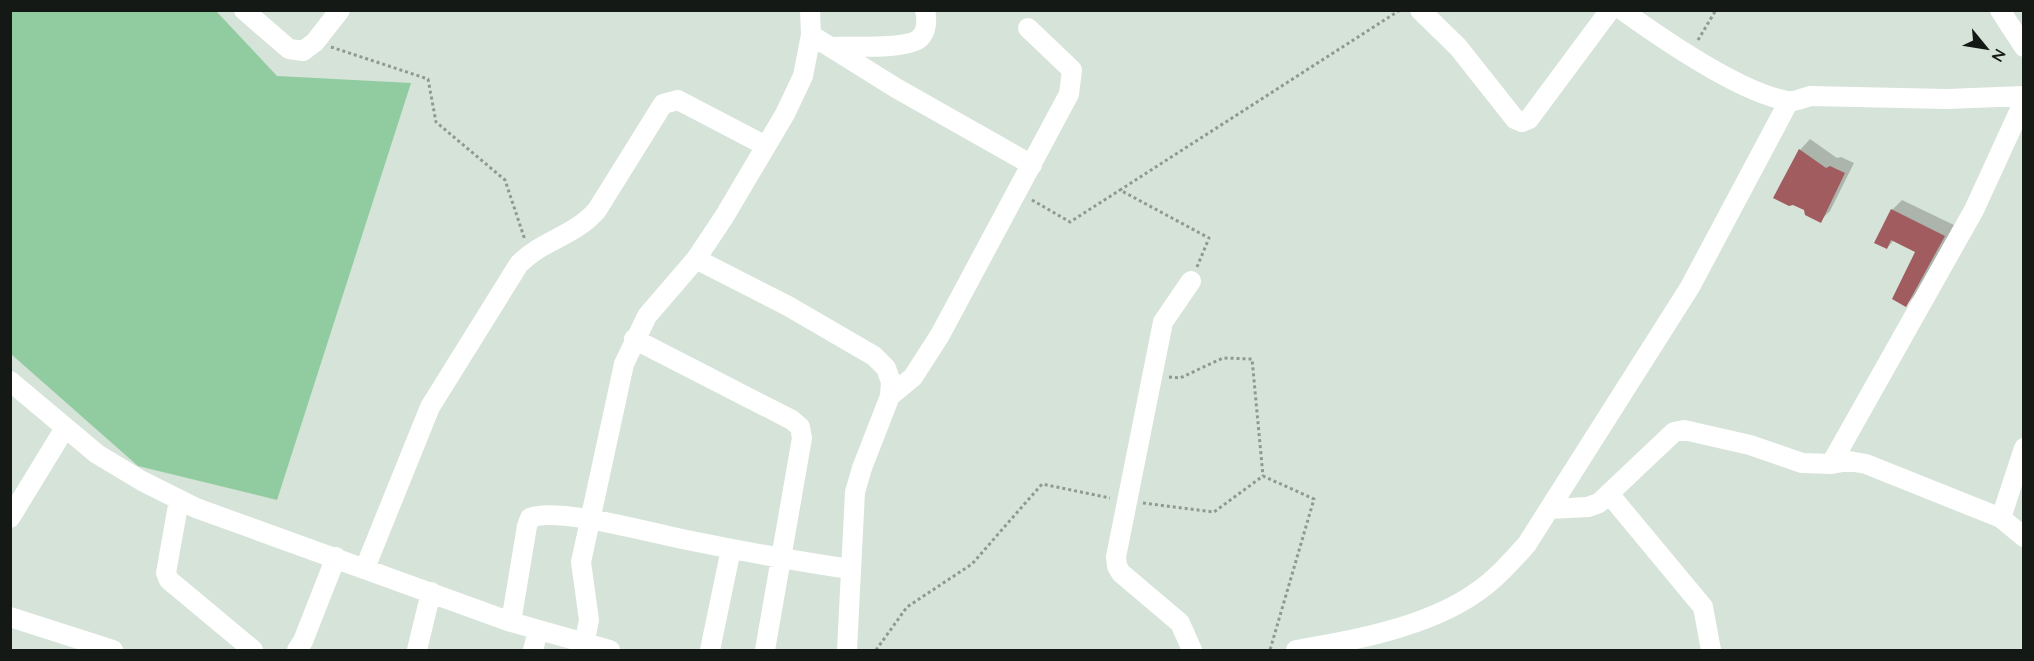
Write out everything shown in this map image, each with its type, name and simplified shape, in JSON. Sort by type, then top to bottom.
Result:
[{"type":"street","points":[[244,10],[289,49],[303,51],[315,42],[340,10]]},
{"type":"street","points":[[584,644],[588,627],[581,562],[624,364],[634,339],[663,294],[696,259],[766,146],[803,76],[811,35],[810,10]]},
{"type":"street","points":[[830,47],[908,45],[920,39],[926,29],[925,10]]},
{"type":"street","points":[[1420,10],[1458,47],[1515,119],[1522,122],[1529,119],[1610,10]]},
{"type":"street","points":[[1622,10],[1690,55],[1739,82],[1789,101],[1810,96],[2024,99],[1974,210],[1832,464]]},
{"type":"street","points":[[2000,10],[2024,47]]},
{"type":"street","points":[[890,396],[907,383],[922,366],[1070,94],[1072,70],[1028,28]]},
{"type":"street","points":[[811,35],[966,129],[1032,165]]},
{"type":"street","points":[[365,568],[430,408],[519,264],[529,253],[585,224],[597,210],[663,104],[678,100],[766,146]]},
{"type":"street","points":[[1296,651],[1378,633],[1431,615],[1473,595],[1505,569],[1520,553],[1690,287],[1789,101]]},
{"type":"street","points":[[696,259],[788,306],[874,356],[886,368],[891,382],[890,396],[855,492],[846,651]]},
{"type":"street","points":[[1191,280],[1165,317],[1117,567],[1180,623],[1192,651]]},
{"type":"street","points":[[634,339],[792,420],[800,427],[802,438],[783,559],[765,651]]},
{"type":"street","points":[[10,381],[97,454],[179,500],[511,622],[610,651]]},
{"type":"street","points":[[10,518],[65,428]]},
{"type":"street","points":[[1550,509],[1588,507],[1610,495],[1674,432],[1684,429],[1750,445],[1802,463],[1832,464],[1849,461],[1866,464],[2001,518],[2024,537]]},
{"type":"street","points":[[2001,518],[2024,448]]},
{"type":"street","points":[[1610,495],[1703,607],[1711,651]]},
{"type":"street","points":[[179,500],[166,573],[169,580],[253,651]]},
{"type":"street","points":[[511,622],[530,518],[539,514],[589,519],[730,549],[850,569]]},
{"type":"street","points":[[710,651],[730,549]]},
{"type":"street","points":[[297,651],[336,557]]},
{"type":"street","points":[[417,651],[431,592]]},
{"type":"street","points":[[564,639],[586,606]]},
{"type":"street","points":[[586,606],[613,645],[623,651]]},
{"type":"street","points":[[10,617],[113,651]]},
{"type":"street","points":[[533,651],[538,631]]},
{"type":"path","points":[[1017,192],[1070,222],[1400,10]]},
{"type":"path","points":[[1690,55],[1716,10]]},
{"type":"path","points":[[315,42],[428,79],[436,122],[505,180],[529,253]]},
{"type":"path","points":[[1120,190],[1209,238],[1191,280]]},
{"type":"path","points":[[1153,375],[1180,378],[1222,358],[1252,359],[1263,476]]},
{"type":"path","points":[[876,651],[907,607],[972,564],[1042,484],[1128,501],[1214,512],[1263,476]]},
{"type":"path","points":[[1263,476],[1314,500],[1270,651]]},
{"type":"green space","points":[[11,10],[216,11],[277,76],[411,83],[277,500],[138,466],[11,354]]},
{"type":"building","points":[[1799,149],[1826,168],[1830,166],[1845,173],[1821,223],[1805,215],[1804,210],[1773,198]]},
{"type":"building","points":[[1891,209],[1945,236],[1906,307],[1892,299],[1915,252],[1891,240],[1887,249],[1874,243]]}]
